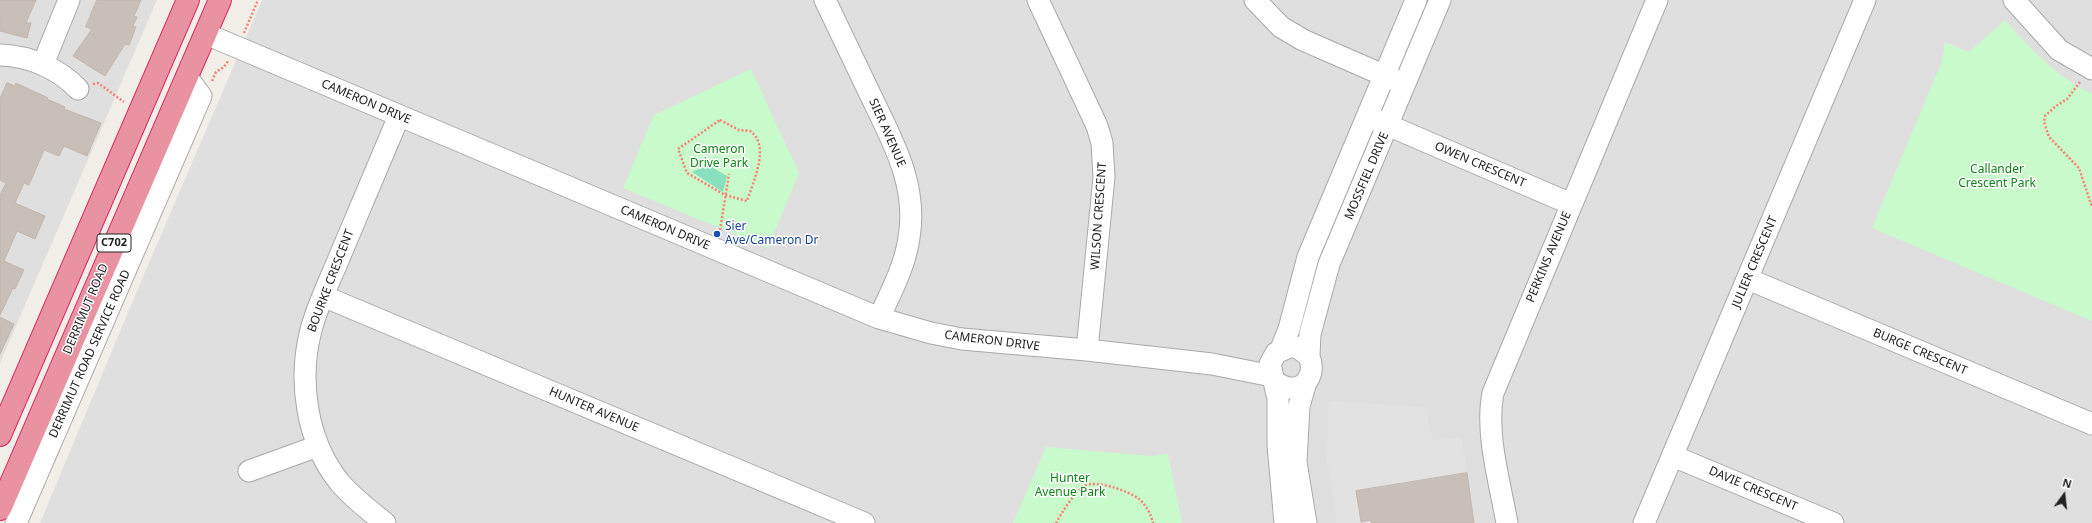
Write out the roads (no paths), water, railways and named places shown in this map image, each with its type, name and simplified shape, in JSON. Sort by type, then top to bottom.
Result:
[{"type":"highway","name":"C702","points":[[0,435],[188,0]]},
{"type":"highway","name":"DERRIMUT ROAD","points":[[0,509],[220,0]]},
{"type":"highway","points":[[178,23],[206,34]]},
{"type":"highway","points":[[150,87],[168,77],[187,77]]},
{"type":"highway","points":[[0,443],[24,453]]},
{"type":"street","points":[[42,64],[68,0]]},
{"type":"street","name":"SIER AVENUE","points":[[825,0],[904,167],[910,192],[911,212],[909,238],[901,269],[879,318]]},
{"type":"street","name":"WILSON CRESCENT","points":[[1038,0],[1097,126],[1102,143],[1104,177],[1087,350]]},
{"type":"street","points":[[1255,0],[1281,27],[1303,40],[1404,85]]},
{"type":"street","name":"MOSSFIEL DRIVE","points":[[1278,351],[1289,329],[1308,257],[1416,0]]},
{"type":"street","name":"MOSSFIEL DRIVE","points":[[1309,356],[1311,330],[1329,264],[1440,0]]},
{"type":"street","name":"PERKINS AVENUE","points":[[1507,523],[1492,435],[1490,406],[1500,376],[1657,0]]},
{"type":"street","name":"JULIER CRESCENT","points":[[1644,523],[1865,0]]},
{"type":"street","points":[[2014,0],[2059,50],[2086,75]]},
{"type":"street","name":"CAMERON DRIVE","points":[[206,34],[879,318],[931,333],[962,339],[1087,350],[1212,364],[1273,378]]},
{"type":"street","points":[[1,55],[14,55],[42,64],[69,80],[78,89]]},
{"type":"street","name":"DERRIMUT ROAD SERVICE ROAD","points":[[16,523],[201,96],[187,77]]},
{"type":"street","name":"BOURKE CRESCENT","points":[[385,523],[360,504],[340,482],[318,446],[310,418],[305,388],[306,359],[311,328],[399,116]]},
{"type":"street","name":"OWEN CRESCENT","points":[[1368,116],[1571,204]]},
{"type":"street","name":"BURGE CRESCENT","points":[[1748,279],[2092,424]]},
{"type":"street","name":"HUNTER AVENUE","points":[[323,296],[864,523]]},
{"type":"street","points":[[1286,523],[1278,445],[1278,399],[1270,364],[1278,351],[1296,347],[1309,356],[1312,370],[1306,382],[1299,406],[1296,462],[1306,523]]},
{"type":"street","name":"CAMERON DRIVE","points":[[1212,364],[1264,360],[1278,351]]},
{"type":"street","points":[[1273,378],[1279,385],[1293,388],[1306,382]]},
{"type":"street","points":[[249,471],[318,446]]},
{"type":"street","name":"DAVIE CRESCENT","points":[[1673,456],[1833,523]]},
{"type":"place","name":"Sier Ave/Cameron Dr","points":[[717,234]]},
{"type":"park label","name":"Cameron Drive Park","points":[[719,157]]},
{"type":"park label","name":"Callander Crescent Park","points":[[1997,177]]},
{"type":"park label","name":"Hunter Avenue Park","points":[[1070,486]]}]
